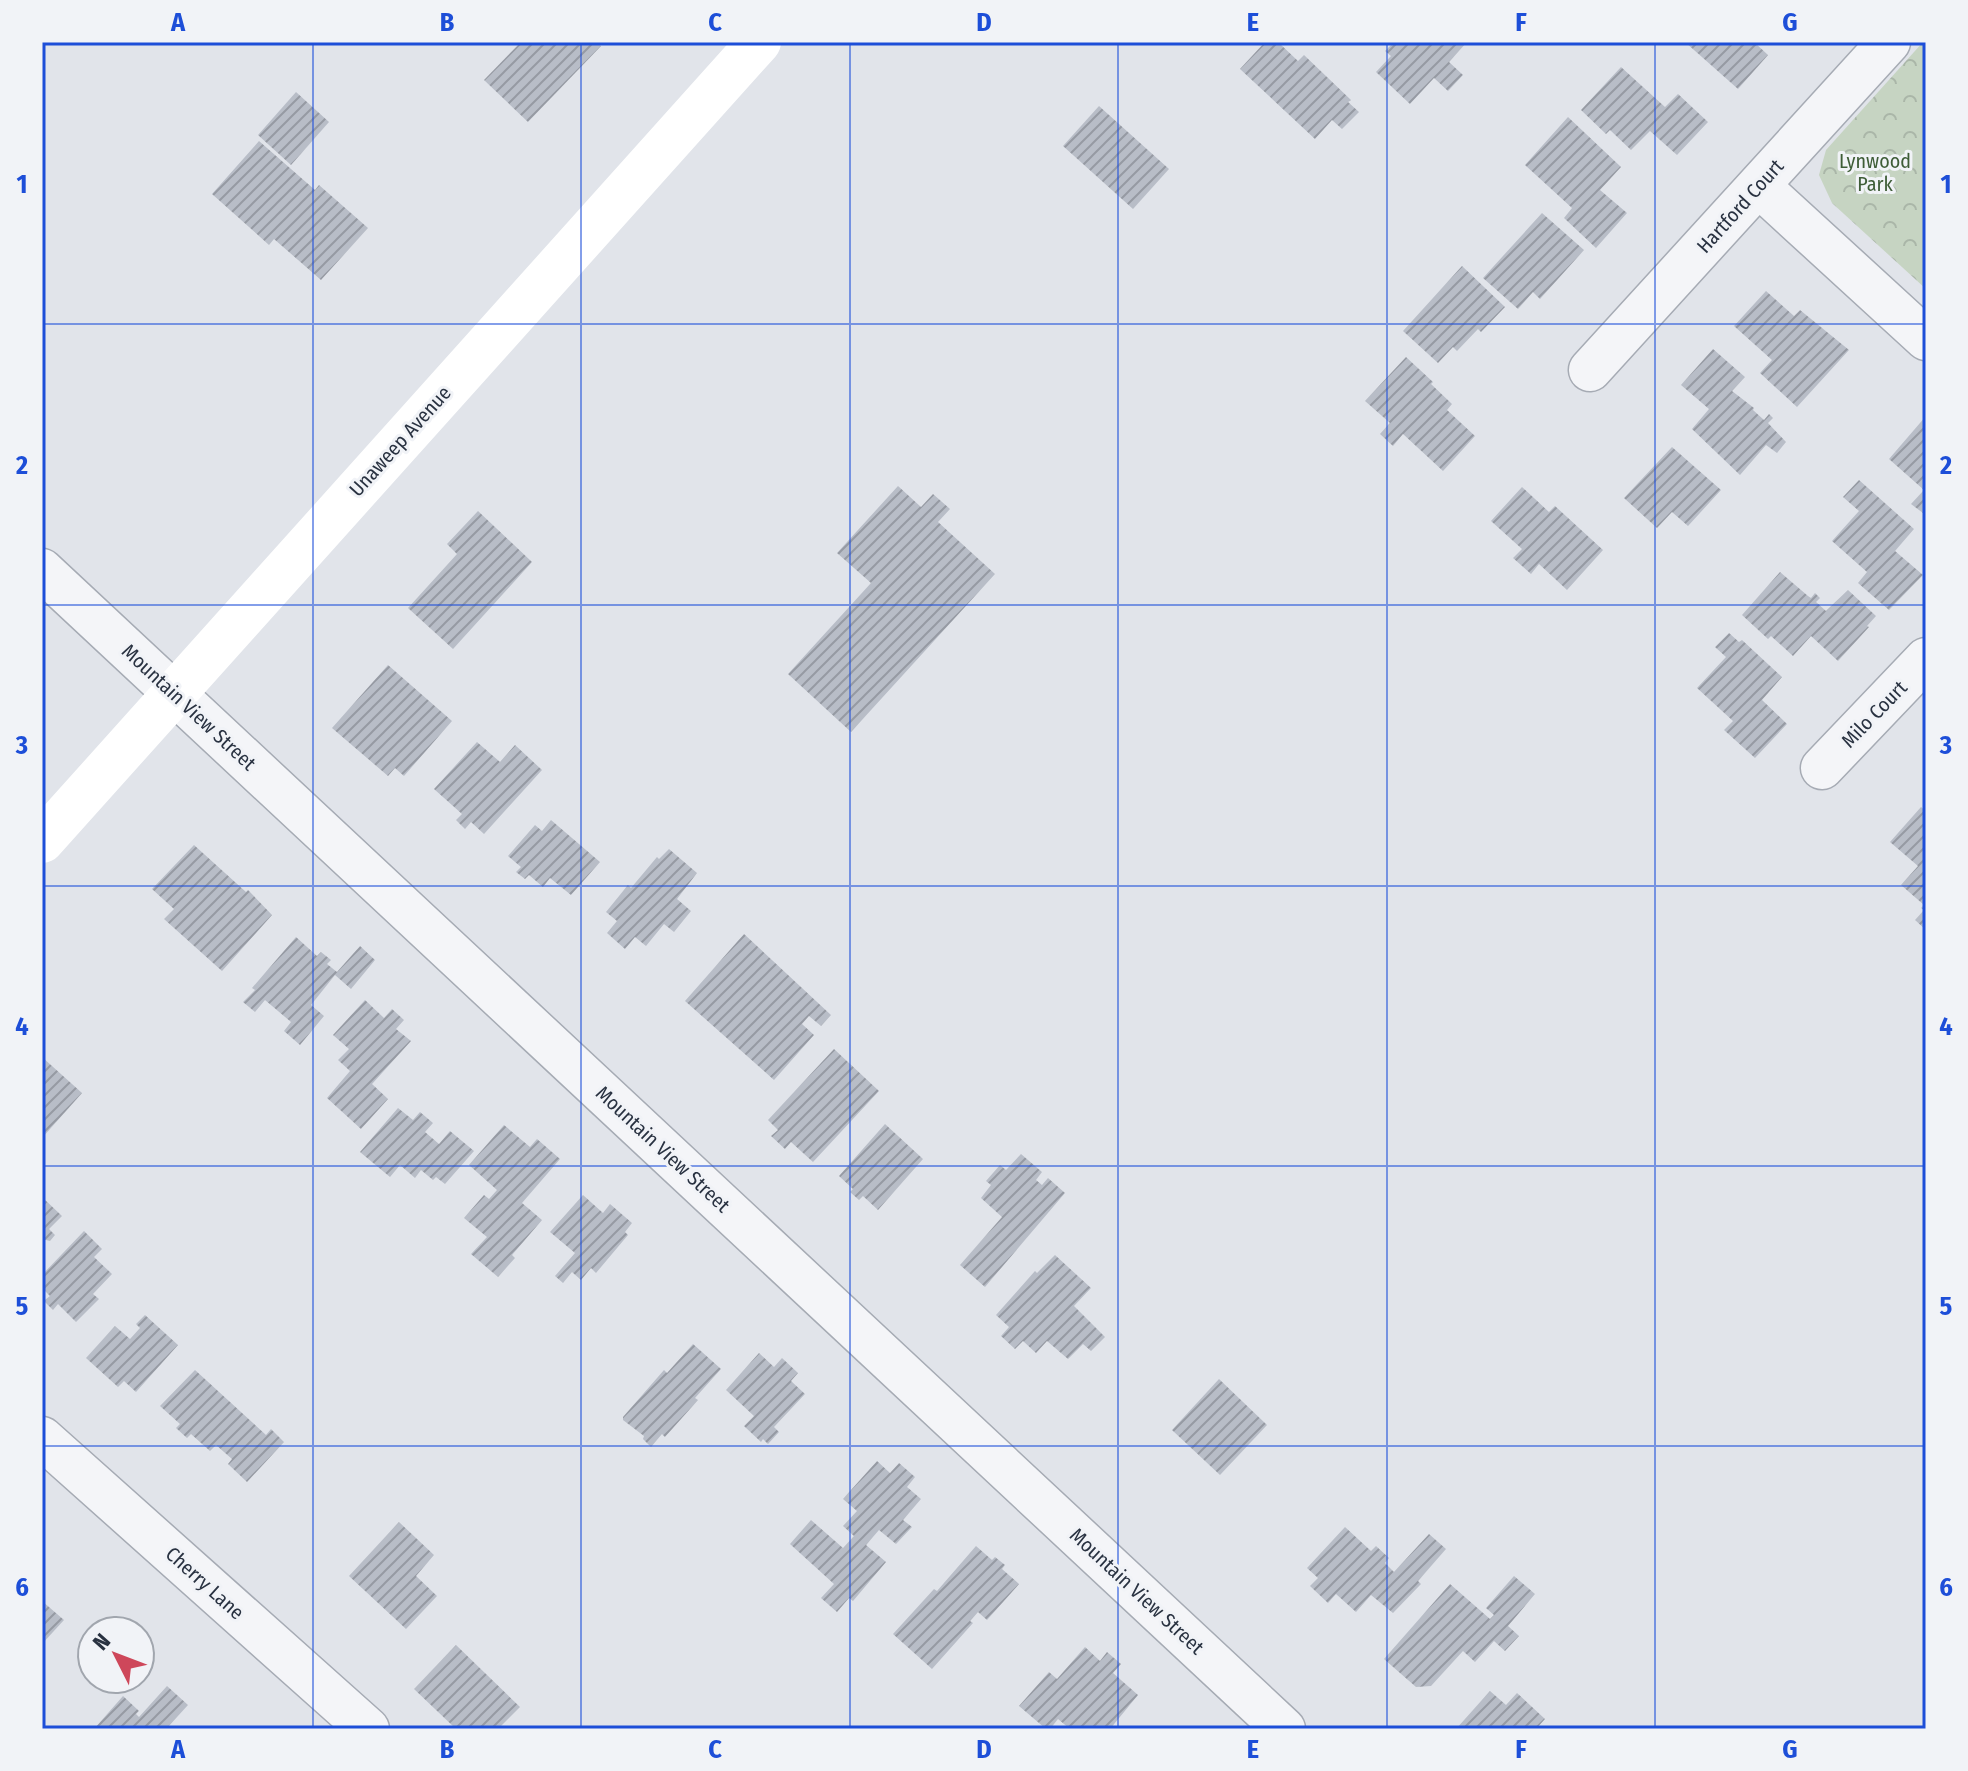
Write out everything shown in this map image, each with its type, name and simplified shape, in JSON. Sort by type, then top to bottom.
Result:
[{"type":"main road","name":"Unaweep Avenue","points":[[42,841],[759,42]]},
{"type":"street","name":"Hartford Court","points":[[1590,370],[1759,186],[1871,48]]},
{"type":"street","points":[[1759,186],[1926,339]]},
{"type":"street","name":"Mountain View Street","points":[[42,570],[1284,1729]]},
{"type":"street","name":"Milo Court","points":[[1822,768],[1926,659]]},
{"type":"street","name":"Cherry Lane","points":[[42,1438],[368,1729]]},
{"type":"green space","name":"Lynwood Park","points":[[1926,42],[1926,289],[1832,203],[1819,175],[1826,150]]},
{"type":"building","points":[[521,42],[597,42],[601,46],[528,122],[484,80]]},
{"type":"building","points":[[1265,42],[1278,42],[1298,61],[1304,55],[1351,100],[1348,102],[1359,112],[1342,129],[1332,120],[1315,139],[1240,69]]},
{"type":"building","points":[[1394,42],[1467,42],[1449,62],[1463,75],[1448,91],[1434,78],[1410,104],[1376,72],[1391,56],[1385,51]]},
{"type":"building","points":[[1685,42],[1754,42],[1768,55],[1738,89]]},
{"type":"building","points":[[1621,67],[1665,107],[1678,94],[1708,122],[1677,155],[1650,131],[1631,150],[1610,130],[1606,134],[1581,110]]},
{"type":"building","points":[[296,92],[329,122],[291,165],[258,135]]},
{"type":"building","points":[[1099,106],[1169,169],[1133,209],[1063,146]]},
{"type":"building","points":[[1568,117],[1621,167],[1600,190],[1627,213],[1596,248],[1564,218],[1572,208],[1525,165]]},
{"type":"building","points":[[259,141],[315,190],[319,185],[368,228],[321,280],[274,239],[269,245],[212,194]]},
{"type":"building","points":[[1542,213],[1584,250],[1540,299],[1533,292],[1518,309],[1483,278]]},
{"type":"building","points":[[1462,266],[1505,307],[1481,332],[1478,329],[1457,351],[1453,347],[1438,363],[1403,331]]},
{"type":"building","points":[[1766,291],[1794,316],[1800,310],[1849,350],[1797,407],[1760,373],[1772,360],[1734,326]]},
{"type":"building","points":[[1713,349],[1745,377],[1732,391],[1764,420],[1769,414],[1773,418],[1768,423],[1786,442],[1777,453],[1766,445],[1740,475],[1692,429],[1709,409],[1681,385]]},
{"type":"building","points":[[1406,357],[1452,404],[1447,410],[1475,436],[1443,471],[1403,434],[1393,446],[1380,434],[1390,423],[1365,401]]},
{"type":"building","points":[[1926,416],[1926,510],[1923,513],[1911,504],[1924,490],[1889,459]]},
{"type":"building","points":[[1672,447],[1721,490],[1688,526],[1672,512],[1657,528],[1624,498]]},
{"type":"building","points":[[1859,480],[1914,529],[1895,551],[1923,575],[1889,610],[1858,583],[1867,572],[1832,541],[1859,511],[1843,497]]},
{"type":"building","points":[[898,486],[921,507],[933,494],[950,509],[938,522],[995,574],[851,732],[788,674],[871,583],[837,553]]},
{"type":"building","points":[[1522,487],[1549,512],[1555,506],[1603,550],[1567,590],[1539,564],[1531,574],[1513,558],[1522,549],[1491,521]]},
{"type":"building","points":[[478,511],[532,562],[453,649],[408,608],[457,554],[447,544]]},
{"type":"building","points":[[1780,572],[1811,598],[1815,593],[1820,598],[1816,602],[1826,611],[1848,590],[1876,616],[1838,661],[1811,636],[1793,656],[1771,636],[1768,639],[1742,615]]},
{"type":"building","points":[[1729,633],[1739,642],[1742,640],[1782,677],[1762,700],[1787,724],[1755,758],[1724,730],[1733,721],[1697,688],[1726,657],[1715,647]]},
{"type":"building","points":[[388,665],[452,721],[404,776],[395,768],[388,776],[332,728]]},
{"type":"building","points":[[477,742],[500,762],[515,745],[542,770],[484,834],[471,822],[465,829],[456,820],[462,814],[434,789]]},
{"type":"building","points":[[1921,807],[1926,811],[1926,930],[1915,920],[1924,910],[1921,908],[1924,905],[1901,885],[1918,866],[1890,842]]},
{"type":"building","points":[[551,820],[600,862],[571,895],[550,878],[543,887],[529,875],[525,879],[516,872],[521,867],[508,856],[535,825],[542,831]]},
{"type":"building","points":[[194,845],[246,892],[248,890],[272,915],[222,971],[164,919],[174,909],[152,889]]},
{"type":"building","points":[[669,849],[697,873],[677,899],[691,911],[674,932],[664,924],[646,946],[635,937],[625,949],[607,933],[617,921],[606,912],[628,885],[631,888],[657,857],[659,859]]},
{"type":"building","points":[[744,934],[831,1015],[821,1026],[809,1016],[802,1024],[814,1035],[774,1080],[685,1001]]},
{"type":"building","points":[[296,937],[317,956],[321,952],[331,960],[327,964],[337,972],[360,946],[375,960],[351,989],[335,975],[311,1005],[324,1016],[300,1045],[284,1031],[291,1022],[265,1000],[255,1012],[243,1002]]},
{"type":"building","points":[[365,1000],[384,1018],[392,1009],[404,1020],[396,1029],[411,1041],[372,1084],[388,1099],[361,1129],[327,1098],[350,1071],[338,1060],[349,1049],[333,1035]]},
{"type":"building","points":[[834,1049],[879,1091],[813,1162],[791,1142],[785,1149],[771,1136],[778,1130],[768,1120]]},
{"type":"building","points":[[42,1057],[82,1093],[42,1138]]},
{"type":"building","points":[[398,1108],[413,1120],[420,1112],[433,1123],[425,1132],[439,1144],[450,1131],[474,1151],[445,1184],[436,1177],[433,1180],[421,1170],[415,1178],[400,1165],[390,1177],[360,1152]]},
{"type":"building","points":[[885,1124],[923,1159],[878,1210],[863,1196],[859,1200],[850,1192],[853,1189],[839,1176]]},
{"type":"building","points":[[504,1125],[530,1147],[537,1139],[560,1159],[522,1203],[542,1220],[498,1277],[471,1254],[487,1237],[464,1218],[484,1195],[489,1199],[497,1190],[469,1165]]},
{"type":"building","points":[[1021,1154],[1042,1172],[1036,1180],[1042,1185],[1048,1178],[1065,1193],[985,1287],[960,1265],[1002,1217],[981,1198],[991,1185],[986,1181],[1000,1165],[1006,1170]]},
{"type":"building","points":[[583,1195],[603,1213],[610,1204],[632,1223],[625,1232],[628,1235],[596,1273],[591,1268],[581,1280],[572,1272],[563,1283],[555,1276],[575,1253],[550,1232]]},
{"type":"building","points":[[42,1197],[62,1216],[49,1229],[55,1235],[50,1241],[42,1239]]},
{"type":"building","points":[[84,1231],[102,1249],[94,1257],[112,1274],[93,1294],[99,1299],[76,1322],[58,1304],[53,1310],[44,1301],[50,1296],[42,1288],[42,1275]]},
{"type":"building","points":[[1055,1255],[1091,1288],[1074,1306],[1105,1337],[1091,1351],[1083,1344],[1068,1359],[1047,1341],[1036,1353],[1023,1341],[1015,1349],[1001,1336],[1009,1327],[996,1315],[1035,1271],[1037,1273]]},
{"type":"building","points":[[145,1315],[178,1345],[136,1392],[124,1381],[118,1387],[86,1358],[115,1326],[130,1339],[140,1328],[136,1324]]},
{"type":"building","points":[[693,1344],[721,1369],[665,1437],[662,1434],[651,1447],[623,1417],[664,1370],[667,1373]]},
{"type":"building","points":[[759,1353],[774,1367],[782,1358],[798,1373],[791,1381],[805,1394],[774,1427],[779,1432],[768,1444],[763,1439],[761,1442],[744,1426],[754,1416],[726,1390]]},
{"type":"building","points":[[195,1370],[266,1435],[271,1429],[284,1442],[247,1482],[228,1464],[232,1459],[216,1445],[210,1451],[191,1434],[187,1438],[176,1428],[180,1424],[160,1406]]},
{"type":"building","points":[[1219,1379],[1267,1425],[1220,1475],[1172,1430]]},
{"type":"building","points":[[877,1461],[890,1473],[899,1463],[915,1477],[907,1487],[921,1499],[903,1520],[912,1527],[896,1544],[879,1530],[866,1545],[886,1562],[853,1601],[849,1598],[837,1612],[821,1598],[834,1584],[790,1544],[811,1520],[843,1548],[854,1536],[843,1526],[857,1511],[843,1499]]},
{"type":"building","points":[[399,1522],[434,1555],[416,1576],[437,1596],[406,1629],[349,1576]]},
{"type":"building","points":[[1345,1527],[1371,1551],[1376,1546],[1389,1558],[1385,1563],[1394,1572],[1429,1534],[1446,1549],[1418,1581],[1421,1584],[1393,1613],[1371,1595],[1356,1612],[1336,1594],[1328,1603],[1310,1586],[1318,1578],[1307,1568]]},
{"type":"building","points":[[976,1546],[992,1560],[995,1557],[1005,1565],[1002,1569],[1019,1584],[987,1620],[978,1612],[970,1621],[973,1623],[932,1669],[893,1634],[934,1589],[937,1591]]},
{"type":"building","points":[[1514,1576],[1535,1594],[1508,1626],[1519,1636],[1505,1651],[1494,1641],[1475,1662],[1463,1651],[1431,1686],[1416,1687],[1384,1659],[1450,1584],[1490,1619],[1494,1615],[1486,1608]]},
{"type":"building","points":[[42,1601],[64,1620],[42,1644]]},
{"type":"building","points":[[456,1645],[520,1707],[498,1729],[456,1729],[414,1689]]},
{"type":"building","points":[[1085,1647],[1100,1661],[1107,1652],[1121,1664],[1113,1673],[1138,1695],[1110,1729],[1070,1729],[1058,1719],[1050,1729],[1046,1729],[1019,1706],[1049,1672],[1057,1679]]},
{"type":"building","points":[[167,1686],[188,1705],[166,1729],[94,1729],[123,1696],[139,1711],[136,1714],[139,1717]]},
{"type":"building","points":[[1490,1691],[1506,1705],[1517,1693],[1545,1719],[1536,1729],[1456,1729]]}]
